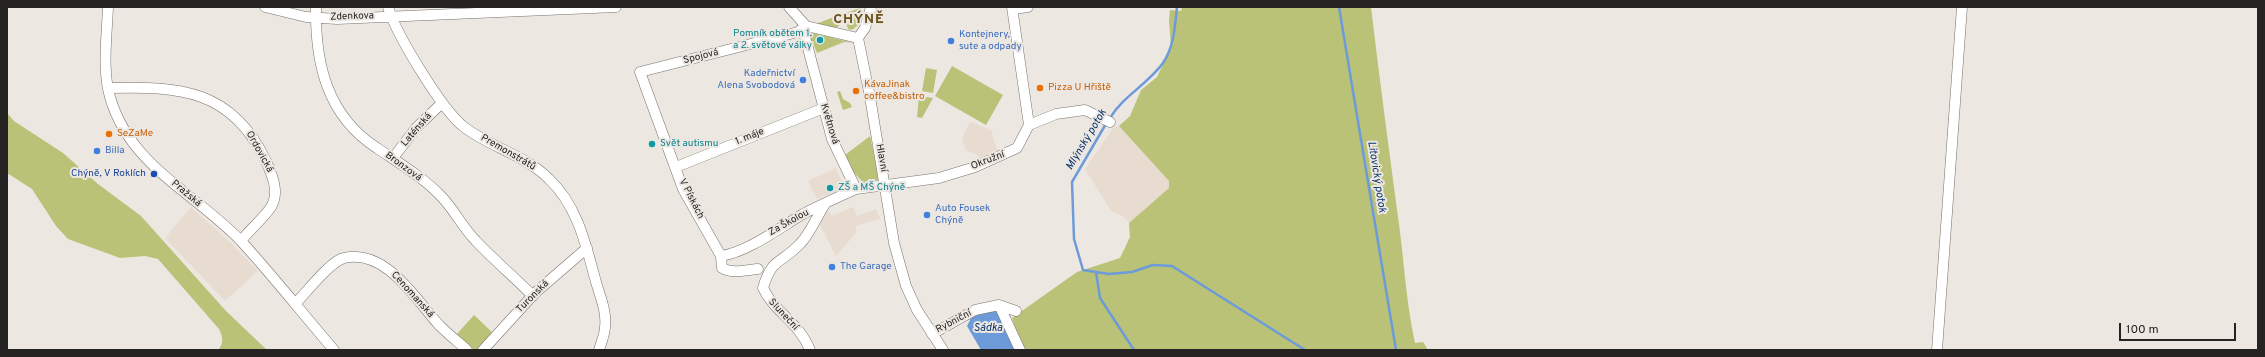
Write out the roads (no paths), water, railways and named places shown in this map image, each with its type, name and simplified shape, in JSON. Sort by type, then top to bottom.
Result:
[{"type":"street","name":"Pražská","points":[[108,7],[106,42],[108,88],[118,119],[129,139],[146,160],[241,241],[334,350]]},
{"type":"street","name":"Zdenkova","points":[[265,7],[306,17],[337,19],[389,11],[464,14],[616,7]]},
{"type":"street","name":"Bronzová","points":[[316,7],[315,18],[323,74],[337,110],[352,128],[376,148],[393,158],[441,196],[475,240],[533,296]]},
{"type":"street","points":[[789,7],[806,26],[858,38],[865,28],[871,7]]},
{"type":"street","points":[[1028,7],[1013,8],[1030,125],[1056,114],[1085,110],[1110,122]]},
{"type":"street","points":[[1937,350],[1962,7]]},
{"type":"street","name":"Premonstrátů","points":[[389,11],[442,103],[463,126],[527,162],[550,179],[570,205],[587,248],[603,306],[605,326],[599,350]]},
{"type":"street","name":"Spojová","points":[[640,72],[798,32],[806,26]]},
{"type":"street","name":"Květnová","points":[[806,26],[805,37],[832,139],[856,189]]},
{"type":"street","name":"Hlavní","points":[[858,38],[885,184],[891,230],[906,286],[932,334],[943,350]]},
{"type":"street","name":"V Pískách","points":[[640,72],[684,189],[721,256],[722,268],[726,271],[758,269]]},
{"type":"street","name":"Ordovická","points":[[108,88],[174,89],[188,92],[205,98],[222,107],[250,131],[273,177],[275,191],[271,207],[241,241]]},
{"type":"street","name":"Laténská","points":[[393,158],[416,128],[442,103]]},
{"type":"street","name":"1. máje","points":[[676,167],[824,108]]},
{"type":"street","name":"Okružní","points":[[885,184],[939,178],[982,164],[1017,148],[1030,125]]},
{"type":"street","points":[[856,189],[885,184]]},
{"type":"street","name":"Za Školou","points":[[721,256],[728,255],[759,240],[856,189]]},
{"type":"street","name":"Sluneční","points":[[810,350],[793,322],[767,298],[763,288],[768,271],[780,259],[801,244],[825,204]]},
{"type":"street","name":"Turonská","points":[[483,350],[533,296],[587,248]]},
{"type":"street","name":"Cenomanská","points":[[295,304],[334,263],[344,258],[360,258],[381,264],[395,274],[440,325],[466,350]]},
{"type":"street","points":[[999,305],[1016,311]]},
{"type":"street","points":[[999,305],[1020,350]]},
{"type":"street","name":"Rybniční","points":[[932,334],[975,310],[999,305]]},
{"type":"water","name":"Sádka","points":[[994,309],[999,313],[1016,350],[981,350],[967,326],[971,318],[987,310]]},
{"type":"waterway","name":"Mlýnský potok","points":[[1110,118],[1115,110],[1157,70],[1167,57],[1175,29],[1177,7]]},
{"type":"waterway","name":"Litovický potok","points":[[1339,7],[1396,350]]},
{"type":"waterway","name":"Mlýnský potok","points":[[1107,122],[1072,182],[1074,239],[1083,270],[1109,274],[1132,272],[1153,265],[1172,266],[1305,350]]},
{"type":"waterway","points":[[1096,272],[1100,298],[1134,350]]},
{"type":"place","name":"Pomník obětem 1. a 2. světové války","points":[[820,40]]},
{"type":"place","name":"Kontejnery, sute a odpady","points":[[951,41]]},
{"type":"place","name":"Kadeřnictví Alena Svobodová","points":[[803,80]]},
{"type":"place","name":"Pizza U Hřiště","points":[[1040,88]]},
{"type":"place","name":"KávaJinak coffee&bistro","points":[[856,91]]},
{"type":"place","name":"SeZaMe","points":[[109,134]]},
{"type":"place","name":"Svět autismu","points":[[652,144]]},
{"type":"place","name":"Billa","points":[[97,151]]},
{"type":"place","name":"Chýně, V Roklích","points":[[154,174]]},
{"type":"place","name":"ZŠ a MŠ Chýně","points":[[830,188]]},
{"type":"place","name":"Auto Fousek Chýně","points":[[927,215]]},
{"type":"place","name":"The Garage","points":[[832,267]]},
{"type":"district","name":"CHÝNĚ","points":[[859,20]]}]
